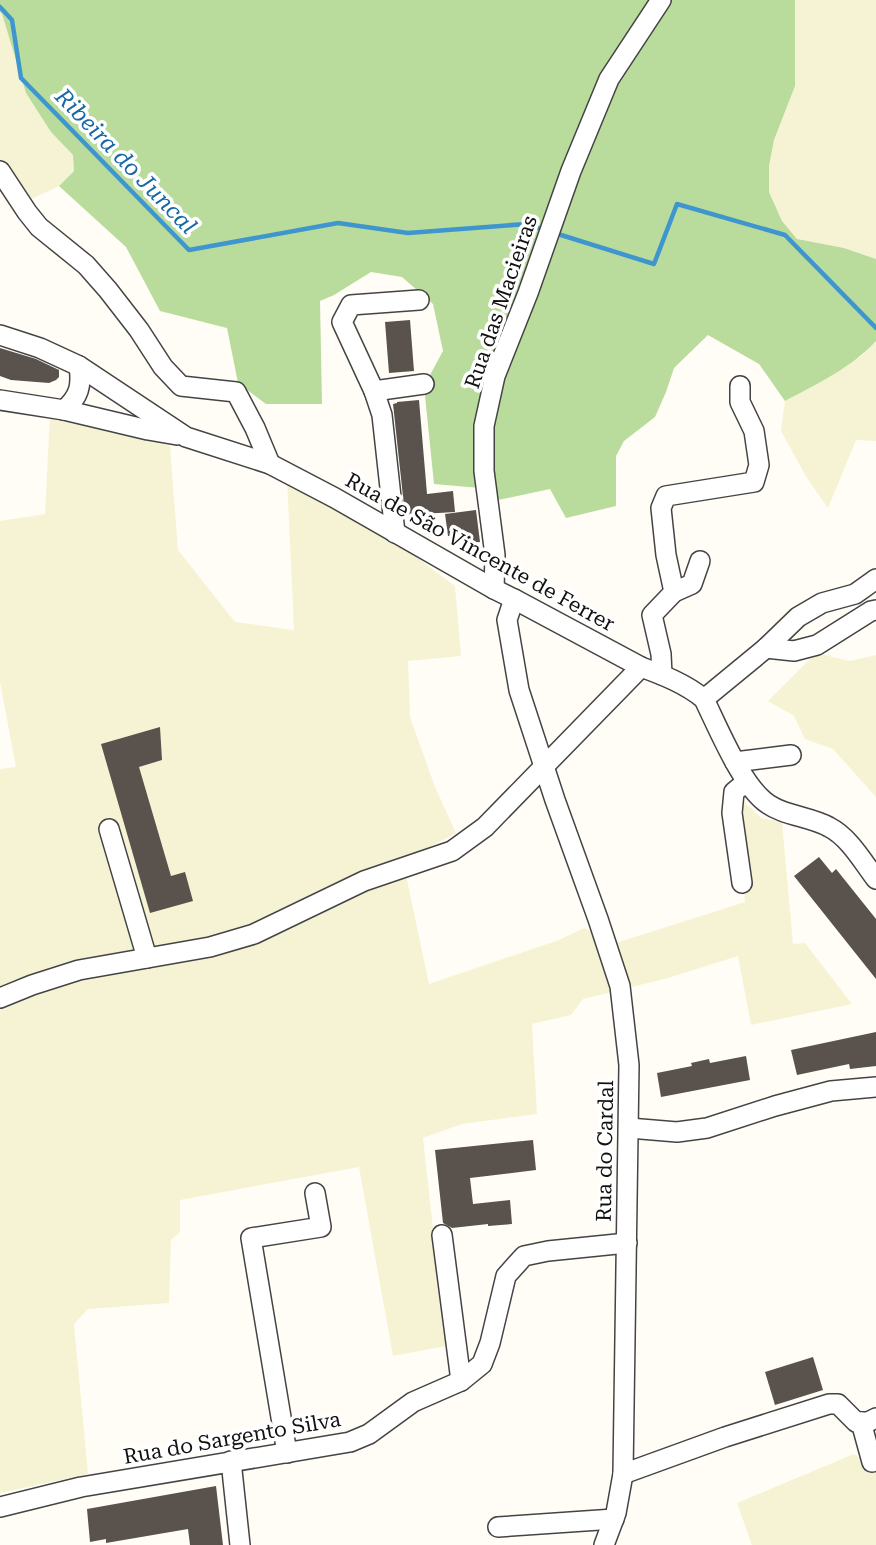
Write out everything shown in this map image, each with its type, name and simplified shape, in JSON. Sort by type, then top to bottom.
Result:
[{"type":"street","name":"Rua das Macieiras","points":[[494,589],[495,555],[484,471],[484,426],[495,376],[609,79],[660,0]]},
{"type":"street","points":[[0,171],[39,227],[86,265],[139,330],[163,367],[181,386],[236,392],[270,464]]},
{"type":"street","points":[[395,533],[382,415],[374,391],[342,322],[351,306],[419,300]]},
{"type":"street","name":"Rua de São Vincente de Ferrer","points":[[0,335],[40,348],[79,366],[186,437],[270,464],[494,589],[641,667],[696,692],[704,699]]},
{"type":"street","points":[[64,410],[79,393],[79,366]]},
{"type":"street","points":[[374,391],[424,384]]},
{"type":"street","points":[[674,592],[666,555],[661,508],[666,496],[754,482],[758,475],[760,465],[754,431],[740,402],[740,386]]},
{"type":"street","points":[[0,400],[64,410],[186,437]]},
{"type":"street","points":[[662,675],[661,654],[652,615],[674,592],[692,584],[700,561]]},
{"type":"street","points":[[876,579],[855,594],[822,604],[798,617],[766,648],[704,699],[735,762],[756,794],[781,811],[831,827],[841,835],[876,879]]},
{"type":"street","name":"Rua do Cardal","points":[[514,599],[507,620],[519,690],[620,986],[629,1065],[623,1474],[614,1519],[604,1545]]},
{"type":"street","points":[[766,648],[794,651],[817,645],[876,610]]},
{"type":"street","points":[[0,998],[79,970],[210,947],[254,934],[364,881],[452,851],[485,827],[641,667]]},
{"type":"street","points":[[735,762],[791,755]]},
{"type":"street","points":[[742,883],[732,813],[734,792],[747,782]]},
{"type":"street","points":[[109,829],[146,958]]},
{"type":"street","points":[[629,1128],[677,1132],[707,1128],[831,1091],[876,1087]]},
{"type":"street","points":[[287,1452],[251,1238],[321,1227],[316,1194]]},
{"type":"street","points":[[442,1235],[461,1381]]},
{"type":"street","name":"Rua do Sargento Silva","points":[[0,1507],[81,1487],[350,1442],[369,1434],[413,1402],[461,1381],[482,1364],[490,1343],[506,1276],[524,1256],[627,1243]]},
{"type":"street","points":[[623,1474],[725,1437],[829,1404],[838,1404],[856,1422],[869,1420],[873,1462]]},
{"type":"street","points":[[231,1461],[240,1545]]},
{"type":"street","points":[[498,1527],[614,1519]]},
{"type":"shaded area","points":[[795,0],[876,0],[876,259],[844,248],[797,239],[782,221],[769,192],[769,166],[774,140],[795,86]]},
{"type":"shaded area","points":[[0,12],[14,51],[51,132],[73,155],[74,171],[59,186],[21,204],[0,175]]},
{"type":"shaded area","points":[[876,341],[876,441],[856,440],[828,508],[807,478],[781,431],[785,401],[825,380],[863,355]]},
{"type":"shaded area","points":[[50,414],[170,446],[178,550],[235,622],[294,630],[287,477],[400,545],[455,586],[461,656],[408,661],[410,717],[435,787],[456,833],[403,861],[429,984],[559,940],[584,928],[619,942],[745,902],[736,794],[761,818],[782,822],[793,944],[805,943],[852,1004],[751,1025],[738,956],[668,978],[583,999],[571,1015],[532,1024],[537,1114],[462,1124],[423,1138],[446,1346],[393,1356],[359,1167],[180,1200],[180,1232],[171,1240],[169,1303],[88,1309],[74,1324],[88,1474],[0,1493],[0,769],[16,767],[0,682],[0,521],[45,514]]},
{"type":"shaded area","points":[[816,653],[850,661],[876,655],[876,797],[833,749],[805,739],[794,716],[768,701]]},
{"type":"shaded area","points":[[854,1454],[872,1466],[876,1465],[876,1545],[752,1545],[737,1503]]},
{"type":"green space","points":[[0,0],[795,0],[795,86],[774,140],[769,166],[769,192],[782,221],[797,239],[844,248],[876,259],[876,341],[845,367],[785,401],[759,364],[708,335],[674,368],[655,417],[624,441],[616,456],[616,506],[566,518],[550,489],[498,500],[480,488],[434,484],[424,386],[443,351],[433,304],[402,277],[371,272],[320,301],[322,404],[266,404],[238,383],[227,328],[160,311],[126,247],[59,186],[74,171],[73,155],[51,132],[26,93],[0,12]]},
{"type":"building","points":[[410,320],[414,371],[389,373],[385,322]]},
{"type":"building","points":[[0,348],[36,359],[59,370],[59,377],[49,383],[11,380],[0,376]]},
{"type":"building","points":[[419,400],[427,494],[453,491],[455,512],[405,515],[393,404]]},
{"type":"building","points":[[476,510],[480,542],[452,545],[445,514]]},
{"type":"building","points":[[160,727],[162,760],[139,767],[171,876],[185,872],[193,901],[150,913],[101,744]]},
{"type":"building","points":[[819,857],[832,873],[836,869],[876,919],[876,979],[794,876]]},
{"type":"building","points":[[876,1032],[876,1066],[850,1069],[849,1064],[797,1075],[791,1050]]},
{"type":"building","points":[[746,1056],[750,1080],[661,1097],[657,1073],[692,1066],[691,1063],[709,1059],[710,1063]]},
{"type":"building","points":[[533,1140],[536,1170],[470,1178],[473,1204],[510,1200],[512,1224],[452,1228],[443,1223],[435,1150]]},
{"type":"building","points":[[813,1357],[823,1390],[775,1405],[765,1372]]},
{"type":"building","points":[[216,1486],[223,1545],[190,1545],[188,1529],[106,1543],[106,1539],[90,1542],[87,1509]]},
{"type":"waterway","name":"Ribeira do Juncal","points":[[0,7],[12,20],[21,78],[189,250],[338,223],[408,233],[526,224],[539,228]]},
{"type":"waterway","name":"Ribeira do Juncal","points":[[561,235],[654,264],[677,204],[785,235],[876,328]]}]
